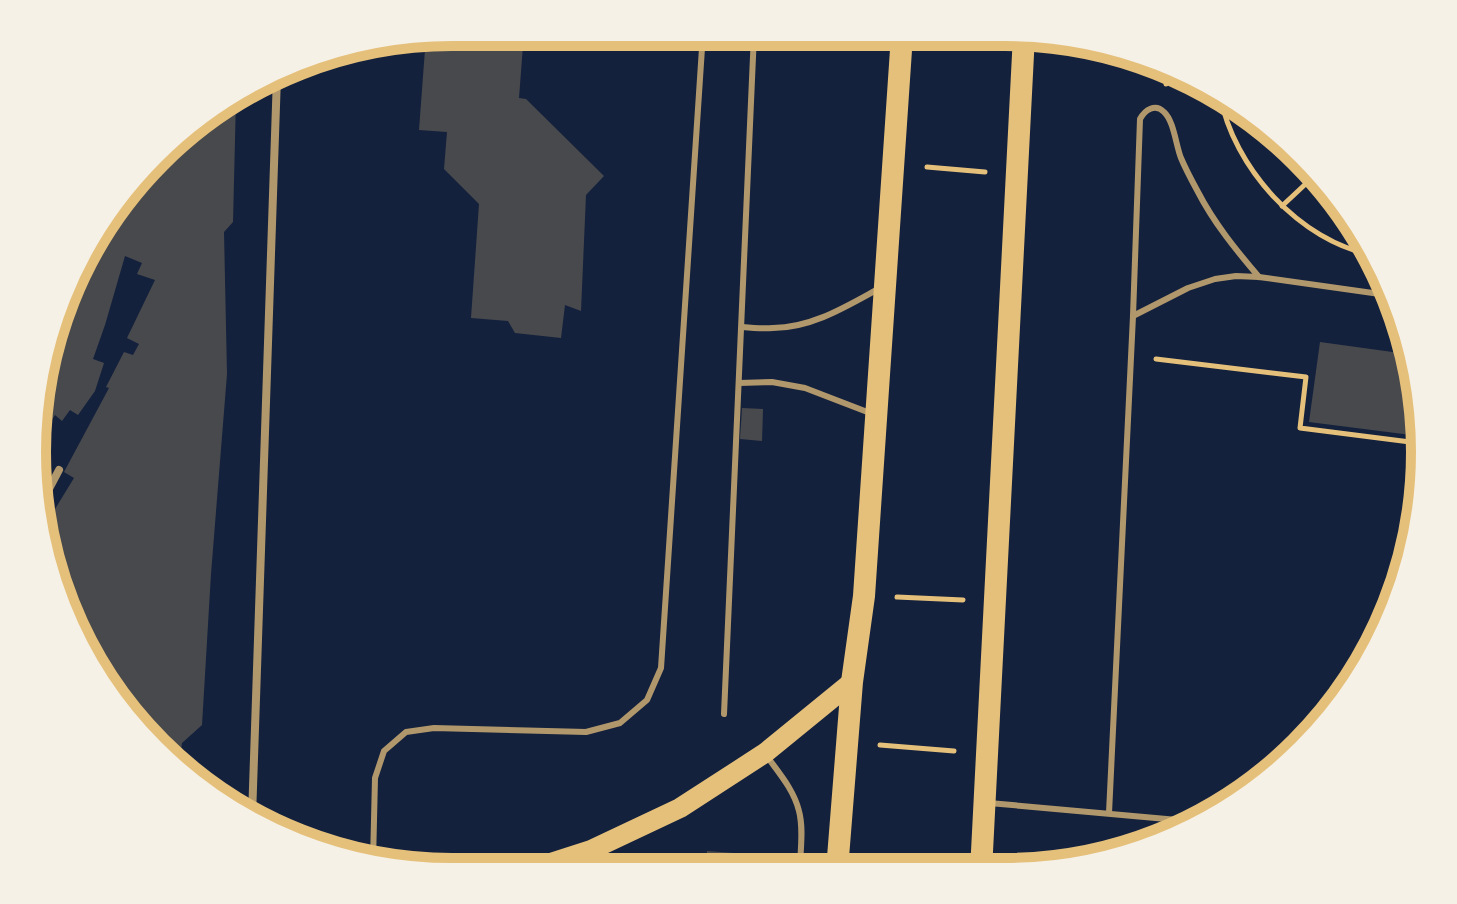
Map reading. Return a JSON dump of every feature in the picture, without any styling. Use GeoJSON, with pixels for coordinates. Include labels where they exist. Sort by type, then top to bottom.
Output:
{"type":"FeatureCollection","features":[{"type":"Feature","properties":{"kind":"highway"},"geometry":{"type":"LineString","coordinates":[[838,858],[852,682],[864,596],[901,46]]}},
{"type":"Feature","properties":{"kind":"highway"},"geometry":{"type":"LineString","coordinates":[[982,858],[1023,47]]}},
{"type":"Feature","properties":{"kind":"main road"},"geometry":{"type":"LineString","coordinates":[[566,858],[591,850],[680,808],[765,753],[852,682]]}},
{"type":"Feature","properties":{"kind":"street"},"geometry":{"type":"LineString","coordinates":[[252,806],[277,86]]}},
{"type":"Feature","properties":{"kind":"street"},"geometry":{"type":"LineString","coordinates":[[48,491],[59,470]]}},
{"type":"Feature","properties":{"kind":"lane"},"geometry":{"type":"LineString","coordinates":[[373,850],[375,778],[384,751],[406,732],[434,728],[586,732],[620,723],[638,708],[647,700],[661,668],[702,46]]}},
{"type":"Feature","properties":{"kind":"lane"},"geometry":{"type":"LineString","coordinates":[[724,714],[754,46]]}},
{"type":"Feature","properties":{"kind":"lane"},"geometry":{"type":"LineString","coordinates":[[1109,813],[1140,119],[1150,108],[1158,108],[1169,118],[1180,156],[1200,196],[1223,233],[1259,277]]}},
{"type":"Feature","properties":{"kind":"lane"},"geometry":{"type":"LineString","coordinates":[[1133,316],[1188,288],[1236,276],[1379,294]]}},
{"type":"Feature","properties":{"kind":"lane"},"geometry":{"type":"LineString","coordinates":[[742,327],[776,329],[810,322],[886,285]]}},
{"type":"Feature","properties":{"kind":"lane"},"geometry":{"type":"LineString","coordinates":[[739,383],[772,382],[805,388],[877,415]]}},
{"type":"Feature","properties":{"kind":"lane"},"geometry":{"type":"LineString","coordinates":[[765,753],[786,782],[799,812],[800,858]]}},
{"type":"Feature","properties":{"kind":"lane"},"geometry":{"type":"LineString","coordinates":[[985,803],[1175,819]]}},
{"type":"Feature","properties":{"kind":"path"},"geometry":{"type":"LineString","coordinates":[[1225,110],[1233,136],[1250,169],[1273,198],[1301,221],[1332,240],[1357,249]]}},
{"type":"Feature","properties":{"kind":"path"},"geometry":{"type":"LineString","coordinates":[[893,164],[1018,175]]}},
{"type":"Feature","properties":{"kind":"path"},"geometry":{"type":"LineString","coordinates":[[1282,206],[1308,182]]}},
{"type":"Feature","properties":{"kind":"path"},"geometry":{"type":"LineString","coordinates":[[1131,356],[1306,377],[1300,428],[1411,442]]}},
{"type":"Feature","properties":{"kind":"path"},"geometry":{"type":"LineString","coordinates":[[864,596],[996,601]]}},
{"type":"Feature","properties":{"kind":"path"},"geometry":{"type":"LineString","coordinates":[[847,742],[988,753]]}},
{"type":"Feature","properties":{"kind":"building"},"geometry":{"type":"Polygon","coordinates":[[[523,46],[519,98],[526,99],[604,176],[586,195],[581,311],[565,305],[561,338],[515,333],[508,321],[471,318],[479,204],[444,169],[447,132],[419,130],[425,47],[523,46]]]}},
{"type":"Feature","properties":{"kind":"building"},"geometry":{"type":"Polygon","coordinates":[[[236,108],[233,222],[224,232],[227,374],[202,725],[182,743],[181,754],[147,720],[100,655],[68,583],[51,516],[74,478],[64,472],[109,388],[106,387],[124,352],[133,355],[139,344],[127,338],[155,280],[137,274],[142,263],[125,256],[93,359],[104,363],[95,391],[78,415],[70,410],[62,421],[55,415],[47,427],[49,399],[60,347],[77,297],[100,249],[130,205],[165,165],[236,108]]]}},
{"type":"Feature","properties":{"kind":"building"},"geometry":{"type":"Polygon","coordinates":[[[1320,342],[1398,353],[1408,399],[1410,435],[1309,422],[1320,342]]]}},
{"type":"Feature","properties":{"kind":"building"},"geometry":{"type":"Polygon","coordinates":[[[742,408],[763,409],[762,441],[740,439],[742,408]]]}},
{"type":"Feature","properties":{"kind":"building"},"geometry":{"type":"Polygon","coordinates":[[[707,851],[747,854],[746,858],[706,858],[707,851]]]}}]}
